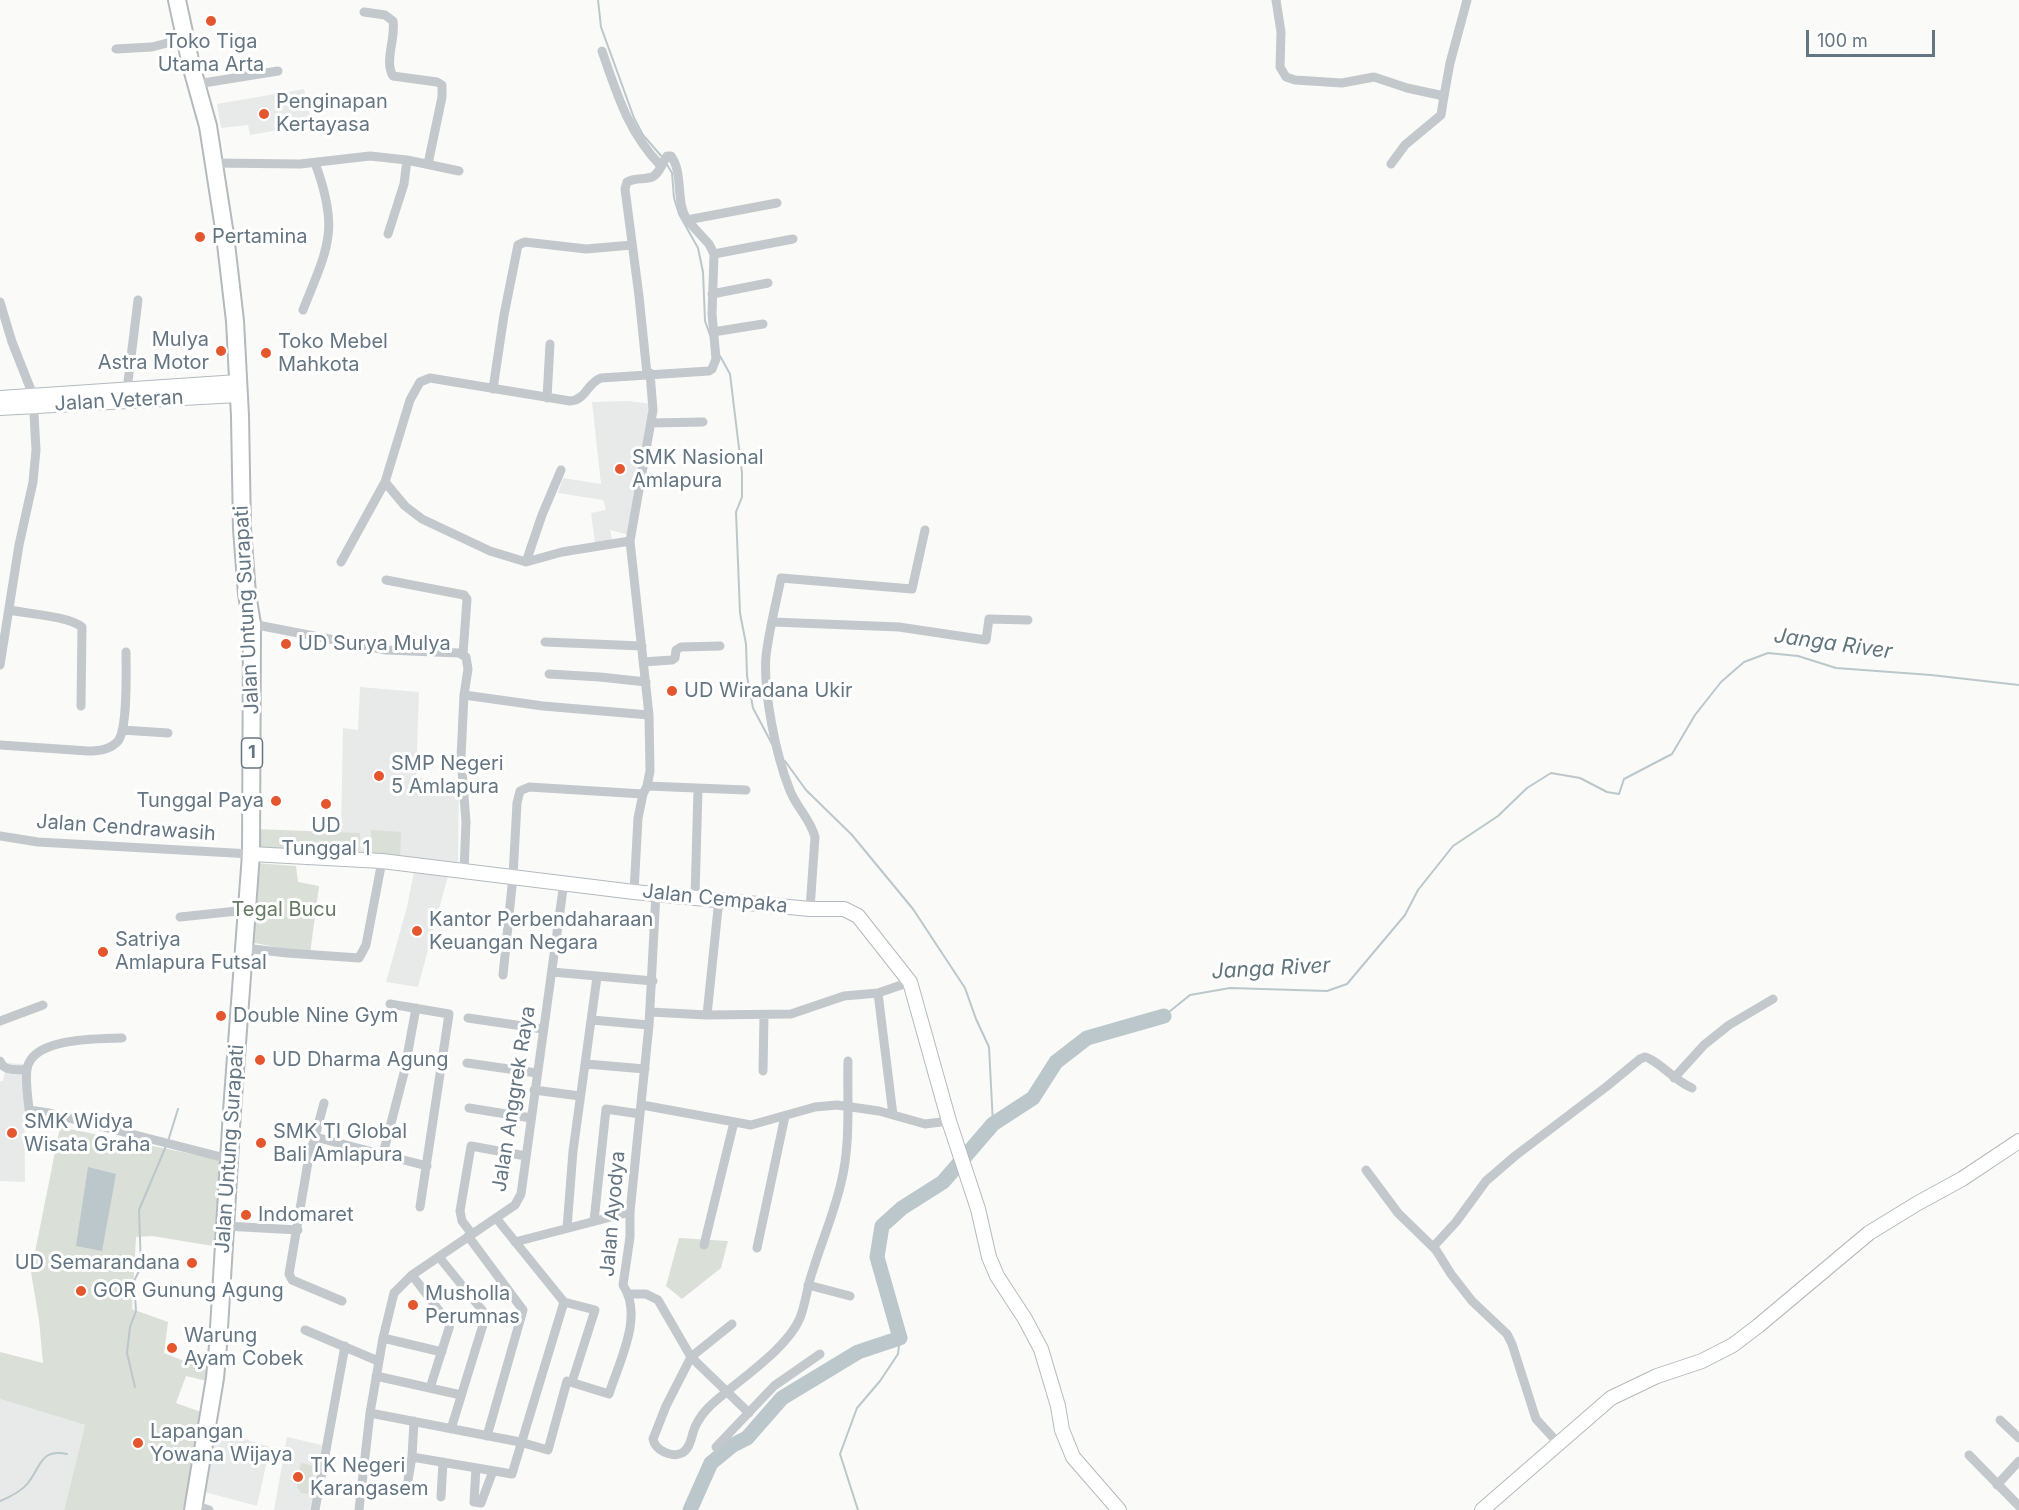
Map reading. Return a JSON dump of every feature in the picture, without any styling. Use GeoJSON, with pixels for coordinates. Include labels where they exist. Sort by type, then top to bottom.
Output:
{"type":"FeatureCollection","features":[{"type":"Feature","properties":{"kind":"highway","name":"Jalan Untung Surapati"},"geometry":{"type":"LineString","coordinates":[[177,0],[208,126],[221,198],[231,279],[238,388],[242,529],[252,624],[251,854],[215,1378],[198,1508]]}},
{"type":"Feature","properties":{"kind":"street"},"geometry":{"type":"LineString","coordinates":[[1276,0],[1281,32],[1280,67],[1286,77],[1295,80],[1342,83],[1374,77],[1407,88],[1444,96]]}},
{"type":"Feature","properties":{"kind":"street"},"geometry":{"type":"LineString","coordinates":[[1391,164],[1405,145],[1441,115],[1450,63],[1467,0]]}},
{"type":"Feature","properties":{"kind":"street"},"geometry":{"type":"LineString","coordinates":[[364,12],[386,15],[393,21],[394,38],[389,63],[389,70],[393,75],[437,82],[442,85],[440,107],[428,164]]}},
{"type":"Feature","properties":{"kind":"street"},"geometry":{"type":"LineString","coordinates":[[116,49],[152,47],[186,38]]}},
{"type":"Feature","properties":{"kind":"street"},"geometry":{"type":"LineString","coordinates":[[602,51],[626,118],[640,141],[664,162]]}},
{"type":"Feature","properties":{"kind":"street"},"geometry":{"type":"LineString","coordinates":[[197,84],[278,71]]}},
{"type":"Feature","properties":{"kind":"street"},"geometry":{"type":"LineString","coordinates":[[213,163],[280,165],[370,156],[406,160],[459,171]]}},
{"type":"Feature","properties":{"kind":"street"},"geometry":{"type":"LineString","coordinates":[[341,562],[386,482],[410,400],[420,382],[430,378],[547,398],[578,400],[594,380],[601,378],[648,374],[702,372],[712,369],[716,355],[712,294],[714,254],[709,244],[687,220],[676,165],[672,157],[664,162],[655,175],[633,178],[625,185],[648,374],[654,405],[630,542],[649,715],[650,771],[638,818],[634,892]]}},
{"type":"Feature","properties":{"kind":"street"},"geometry":{"type":"LineString","coordinates":[[387,234],[404,184],[406,160]]}},
{"type":"Feature","properties":{"kind":"street"},"geometry":{"type":"LineString","coordinates":[[303,310],[327,250],[330,230],[325,191],[315,163]]}},
{"type":"Feature","properties":{"kind":"street"},"geometry":{"type":"LineString","coordinates":[[687,220],[777,203]]}},
{"type":"Feature","properties":{"kind":"street"},"geometry":{"type":"LineString","coordinates":[[714,254],[793,240]]}},
{"type":"Feature","properties":{"kind":"street"},"geometry":{"type":"LineString","coordinates":[[493,389],[504,315],[518,245],[525,242],[586,249],[632,245]]}},
{"type":"Feature","properties":{"kind":"street"},"geometry":{"type":"LineString","coordinates":[[712,294],[768,284]]}},
{"type":"Feature","properties":{"kind":"street"},"geometry":{"type":"LineString","coordinates":[[128,390],[138,300]]}},
{"type":"Feature","properties":{"kind":"street"},"geometry":{"type":"LineString","coordinates":[[0,302],[33,400],[36,450],[33,482],[19,545],[0,665]]}},
{"type":"Feature","properties":{"kind":"street"},"geometry":{"type":"LineString","coordinates":[[713,332],[763,324]]}},
{"type":"Feature","properties":{"kind":"street"},"geometry":{"type":"LineString","coordinates":[[547,398],[550,344]]}},
{"type":"Feature","properties":{"kind":"street","name":"Jalan Veteran"},"geometry":{"type":"LineString","coordinates":[[0,408],[33,400],[128,390],[238,388]]}},
{"type":"Feature","properties":{"kind":"street","name":"Jalan Veteran"},"geometry":{"type":"LineString","coordinates":[[0,398],[33,400],[238,388]]}},
{"type":"Feature","properties":{"kind":"street"},"geometry":{"type":"LineString","coordinates":[[651,423],[704,422]]}},
{"type":"Feature","properties":{"kind":"street"},"geometry":{"type":"LineString","coordinates":[[526,562],[561,470]]}},
{"type":"Feature","properties":{"kind":"street"},"geometry":{"type":"LineString","coordinates":[[386,482],[405,506],[422,519],[490,551],[526,562],[562,552],[630,542]]}},
{"type":"Feature","properties":{"kind":"street"},"geometry":{"type":"LineString","coordinates":[[810,909],[815,837],[804,813],[789,790],[778,751],[769,698],[766,659],[781,578],[912,590],[926,530]]}},
{"type":"Feature","properties":{"kind":"street"},"geometry":{"type":"LineString","coordinates":[[386,580],[464,595],[467,599],[463,654],[468,661],[468,669],[464,695],[461,757],[466,822],[464,871]]}},
{"type":"Feature","properties":{"kind":"street"},"geometry":{"type":"LineString","coordinates":[[10,610],[65,620],[82,627],[81,706]]}},
{"type":"Feature","properties":{"kind":"street"},"geometry":{"type":"LineString","coordinates":[[773,622],[899,627],[986,640],[989,619],[1028,620]]}},
{"type":"Feature","properties":{"kind":"street"},"geometry":{"type":"LineString","coordinates":[[252,624],[386,650],[463,654]]}},
{"type":"Feature","properties":{"kind":"street"},"geometry":{"type":"LineString","coordinates":[[545,642],[642,646]]}},
{"type":"Feature","properties":{"kind":"street"},"geometry":{"type":"LineString","coordinates":[[643,662],[672,660],[675,658],[676,650],[681,647],[720,646]]}},
{"type":"Feature","properties":{"kind":"street"},"geometry":{"type":"LineString","coordinates":[[0,745],[101,751],[117,742],[122,730],[126,694],[126,652]]}},
{"type":"Feature","properties":{"kind":"street"},"geometry":{"type":"LineString","coordinates":[[549,674],[646,681]]}},
{"type":"Feature","properties":{"kind":"street"},"geometry":{"type":"LineString","coordinates":[[464,695],[543,706],[649,715]]}},
{"type":"Feature","properties":{"kind":"street"},"geometry":{"type":"LineString","coordinates":[[122,730],[168,733]]}},
{"type":"Feature","properties":{"kind":"street"},"geometry":{"type":"LineString","coordinates":[[503,975],[518,795],[524,788],[746,790]]}},
{"type":"Feature","properties":{"kind":"street"},"geometry":{"type":"LineString","coordinates":[[695,897],[698,789]]}},
{"type":"Feature","properties":{"kind":"street","name":"Jalan Cendrawasih"},"geometry":{"type":"LineString","coordinates":[[0,836],[38,842],[251,854]]}},
{"type":"Feature","properties":{"kind":"street","name":"Jalan Cempaka"},"geometry":{"type":"LineString","coordinates":[[251,854],[382,861],[634,892],[810,909],[844,909],[858,916],[885,947],[910,982],[978,1209],[989,1257],[997,1276],[1041,1349],[1058,1406],[1062,1430],[1073,1457],[1119,1510]]}},
{"type":"Feature","properties":{"kind":"street"},"geometry":{"type":"LineString","coordinates":[[244,948],[359,958],[366,945],[382,861]]}},
{"type":"Feature","properties":{"kind":"street","name":"Jalan Anggrek Raya"},"geometry":{"type":"LineString","coordinates":[[359,1510],[378,1361],[394,1293],[412,1275],[519,1200],[564,882]]}},
{"type":"Feature","properties":{"kind":"street","name":"Jalan Ayodya"},"geometry":{"type":"LineString","coordinates":[[572,1382],[609,1394],[631,1325],[629,1294],[623,1285],[630,1238],[630,1212],[650,1025],[656,893]]}},
{"type":"Feature","properties":{"kind":"street"},"geometry":{"type":"LineString","coordinates":[[707,1015],[719,899]]}},
{"type":"Feature","properties":{"kind":"street"},"geometry":{"type":"LineString","coordinates":[[180,917],[247,910]]}},
{"type":"Feature","properties":{"kind":"street"},"geometry":{"type":"LineString","coordinates":[[552,972],[653,981]]}},
{"type":"Feature","properties":{"kind":"street"},"geometry":{"type":"LineString","coordinates":[[567,1228],[573,1151],[597,977]]}},
{"type":"Feature","properties":{"kind":"street"},"geometry":{"type":"LineString","coordinates":[[650,1012],[707,1015],[791,1014],[844,996],[878,993],[910,982]]}},
{"type":"Feature","properties":{"kind":"street"},"geometry":{"type":"LineString","coordinates":[[878,993],[893,1115]]}},
{"type":"Feature","properties":{"kind":"street"},"geometry":{"type":"LineString","coordinates":[[1674,1078],[1704,1045],[1773,999]]}},
{"type":"Feature","properties":{"kind":"street"},"geometry":{"type":"LineString","coordinates":[[390,1004],[449,1014],[420,1207]]}},
{"type":"Feature","properties":{"kind":"street"},"geometry":{"type":"LineString","coordinates":[[0,1022],[43,1005]]}},
{"type":"Feature","properties":{"kind":"street"},"geometry":{"type":"LineString","coordinates":[[383,1154],[404,1073],[416,1008]]}},
{"type":"Feature","properties":{"kind":"street"},"geometry":{"type":"LineString","coordinates":[[764,1015],[764,1071]]}},
{"type":"Feature","properties":{"kind":"street"},"geometry":{"type":"LineString","coordinates":[[468,1018],[543,1029]]}},
{"type":"Feature","properties":{"kind":"street"},"geometry":{"type":"LineString","coordinates":[[592,1020],[650,1025]]}},
{"type":"Feature","properties":{"kind":"street"},"geometry":{"type":"LineString","coordinates":[[122,1038],[53,1045],[36,1053],[26,1070],[29,1110],[49,1113],[229,1159]]}},
{"type":"Feature","properties":{"kind":"street"},"geometry":{"type":"LineString","coordinates":[[1433,1247],[1456,1222],[1486,1181],[1640,1059],[1644,1057],[1649,1059],[1692,1088]]}},
{"type":"Feature","properties":{"kind":"street"},"geometry":{"type":"LineString","coordinates":[[0,1061],[7,1069],[26,1070]]}},
{"type":"Feature","properties":{"kind":"street"},"geometry":{"type":"LineString","coordinates":[[732,1324],[691,1357],[666,1406],[653,1439],[657,1448],[675,1455],[684,1451],[695,1426],[708,1408],[762,1362],[794,1328],[800,1318],[808,1285],[842,1183],[847,1142],[849,1061]]}},
{"type":"Feature","properties":{"kind":"street"},"geometry":{"type":"LineString","coordinates":[[467,1063],[537,1073]]}},
{"type":"Feature","properties":{"kind":"street"},"geometry":{"type":"LineString","coordinates":[[586,1064],[645,1069]]}},
{"type":"Feature","properties":{"kind":"street"},"geometry":{"type":"LineString","coordinates":[[534,1090],[580,1096]]}},
{"type":"Feature","properties":{"kind":"street"},"geometry":{"type":"LineString","coordinates":[[324,1102],[308,1162],[290,1278],[342,1301]]}},
{"type":"Feature","properties":{"kind":"street"},"geometry":{"type":"LineString","coordinates":[[594,1221],[606,1109],[641,1110],[751,1125],[815,1107],[847,1106],[952,1128]]}},
{"type":"Feature","properties":{"kind":"street"},"geometry":{"type":"LineString","coordinates":[[469,1108],[531,1118]]}},
{"type":"Feature","properties":{"kind":"street"},"geometry":{"type":"LineString","coordinates":[[757,1248],[785,1116]]}},
{"type":"Feature","properties":{"kind":"street"},"geometry":{"type":"LineString","coordinates":[[704,1245],[734,1122]]}},
{"type":"Feature","properties":{"kind":"street"},"geometry":{"type":"LineString","coordinates":[[315,1137],[427,1166]]}},
{"type":"Feature","properties":{"kind":"street"},"geometry":{"type":"LineString","coordinates":[[1482,1510],[1611,1398],[1657,1376],[1702,1361],[1733,1345],[1869,1233],[1962,1179],[2019,1141]]}},
{"type":"Feature","properties":{"kind":"street"},"geometry":{"type":"LineString","coordinates":[[487,1436],[523,1310],[470,1235],[460,1212],[471,1146],[526,1156]]}},
{"type":"Feature","properties":{"kind":"street"},"geometry":{"type":"LineString","coordinates":[[1366,1170],[1398,1213],[1433,1247],[1472,1301],[1507,1334],[1536,1419],[1559,1444]]}},
{"type":"Feature","properties":{"kind":"street"},"geometry":{"type":"LineString","coordinates":[[515,1242],[630,1212]]}},
{"type":"Feature","properties":{"kind":"street"},"geometry":{"type":"LineString","coordinates":[[370,1413],[520,1442],[548,1450],[567,1381],[572,1382],[595,1310],[564,1302],[496,1218]]}},
{"type":"Feature","properties":{"kind":"street"},"geometry":{"type":"LineString","coordinates":[[225,1226],[298,1230]]}},
{"type":"Feature","properties":{"kind":"street"},"geometry":{"type":"LineString","coordinates":[[439,1257],[486,1315],[451,1429]]}},
{"type":"Feature","properties":{"kind":"street"},"geometry":{"type":"LineString","coordinates":[[412,1275],[450,1325],[430,1388]]}},
{"type":"Feature","properties":{"kind":"street"},"geometry":{"type":"LineString","coordinates":[[808,1285],[850,1296]]}},
{"type":"Feature","properties":{"kind":"street"},"geometry":{"type":"LineString","coordinates":[[629,1294],[646,1294],[658,1300],[691,1357],[749,1413]]}},
{"type":"Feature","properties":{"kind":"street"},"geometry":{"type":"LineString","coordinates":[[412,1457],[512,1474],[564,1302]]}},
{"type":"Feature","properties":{"kind":"street"},"geometry":{"type":"LineString","coordinates":[[305,1330],[378,1361]]}},
{"type":"Feature","properties":{"kind":"street"},"geometry":{"type":"LineString","coordinates":[[383,1338],[442,1352]]}},
{"type":"Feature","properties":{"kind":"street"},"geometry":{"type":"LineString","coordinates":[[315,1510],[345,1346]]}},
{"type":"Feature","properties":{"kind":"street"},"geometry":{"type":"LineString","coordinates":[[716,1447],[774,1386],[820,1354]]}},
{"type":"Feature","properties":{"kind":"street"},"geometry":{"type":"LineString","coordinates":[[376,1376],[461,1395]]}},
{"type":"Feature","properties":{"kind":"street"},"geometry":{"type":"LineString","coordinates":[[2001,1420],[2019,1438]]}},
{"type":"Feature","properties":{"kind":"street"},"geometry":{"type":"LineString","coordinates":[[407,1486],[412,1457],[414,1421]]}},
{"type":"Feature","properties":{"kind":"street"},"geometry":{"type":"LineString","coordinates":[[1969,1455],[2019,1506]]}},
{"type":"Feature","properties":{"kind":"street"},"geometry":{"type":"LineString","coordinates":[[1997,1485],[2019,1461]]}},
{"type":"Feature","properties":{"kind":"street"},"geometry":{"type":"LineString","coordinates":[[441,1497],[443,1462]]}},
{"type":"Feature","properties":{"kind":"street"},"geometry":{"type":"LineString","coordinates":[[476,1468],[474,1502],[481,1503],[494,1471]]}},
{"type":"Feature","properties":{"kind":"shaded area","name":"Penginapan Kertayasa"},"geometry":{"type":"Polygon","coordinates":[[[304,89],[312,124],[250,135],[248,125],[221,128],[217,104],[304,89]]]}},
{"type":"Feature","properties":{"kind":"shaded area","name":"SMK Nasional Amlapura"},"geometry":{"type":"Polygon","coordinates":[[[628,401],[653,404],[629,535],[610,530],[613,542],[595,543],[591,513],[606,510],[603,500],[558,493],[563,478],[601,484],[592,402],[628,401]]]}},
{"type":"Feature","properties":{"kind":"shaded area","name":"SMP Negeri 5 Amlapura"},"geometry":{"type":"Polygon","coordinates":[[[360,687],[419,692],[416,778],[459,782],[458,863],[359,856],[341,833],[343,728],[358,730],[360,687]]]}},
{"type":"Feature","properties":{"kind":"shaded area","name":"Kantor Perbendaharaan Keuangan Negara"},"geometry":{"type":"Polygon","coordinates":[[[414,872],[448,876],[418,987],[386,982],[407,907],[414,872]]]}},
{"type":"Feature","properties":{"kind":"shaded area","name":"SMK Widya Wisata Graha"},"geometry":{"type":"Polygon","coordinates":[[[6,1063],[24,1064],[25,1182],[0,1181],[0,1081],[3,1081],[6,1063]]]}},
{"type":"Feature","properties":{"kind":"shaded area"},"geometry":{"type":"Polygon","coordinates":[[[88,1167],[116,1174],[102,1251],[76,1246],[88,1167]]]}},
{"type":"Feature","properties":{"kind":"shaded area"},"geometry":{"type":"Polygon","coordinates":[[[0,1399],[85,1425],[64,1510],[0,1510],[0,1399]]]}},
{"type":"Feature","properties":{"kind":"shaded area"},"geometry":{"type":"Polygon","coordinates":[[[213,1429],[270,1447],[257,1506],[201,1491],[213,1429]]]}},
{"type":"Feature","properties":{"kind":"shaded area","name":"TK Negeri Karangasem"},"geometry":{"type":"Polygon","coordinates":[[[287,1437],[322,1445],[310,1510],[274,1510],[287,1437]]]}},
{"type":"Feature","properties":{"kind":"green space"},"geometry":{"type":"Polygon","coordinates":[[[255,829],[360,833],[359,856],[274,850],[254,846],[255,829]]]}},
{"type":"Feature","properties":{"kind":"green space"},"geometry":{"type":"Polygon","coordinates":[[[371,830],[401,832],[400,859],[371,857],[371,830]]]}},
{"type":"Feature","properties":{"kind":"green space","name":"Tegal Bucu"},"geometry":{"type":"Polygon","coordinates":[[[254,863],[296,866],[298,882],[319,886],[310,954],[250,942],[254,863]]]}},
{"type":"Feature","properties":{"kind":"green space"},"geometry":{"type":"Polygon","coordinates":[[[60,1127],[226,1161],[219,1247],[152,1236],[136,1237],[132,1309],[168,1322],[164,1353],[209,1371],[207,1381],[186,1376],[176,1403],[201,1412],[183,1510],[64,1510],[85,1425],[0,1399],[0,1352],[43,1363],[31,1272],[60,1127]]]}},
{"type":"Feature","properties":{"kind":"green space"},"geometry":{"type":"Polygon","coordinates":[[[679,1238],[728,1241],[721,1268],[682,1299],[666,1286],[679,1238]]]}},
{"type":"Feature","properties":{"kind":"green space"},"geometry":{"type":"Polygon","coordinates":[[[301,1463],[314,1466],[309,1494],[301,1493],[297,1487],[301,1463]]]}},
{"type":"Feature","properties":{"kind":"waterway"},"geometry":{"type":"LineString","coordinates":[[598,0],[601,27],[634,118],[643,135],[663,158]]}},
{"type":"Feature","properties":{"kind":"waterway"},"geometry":{"type":"LineString","coordinates":[[666,163],[672,173],[674,198],[679,214],[698,248],[703,272],[705,321],[710,335]]}},
{"type":"Feature","properties":{"kind":"waterway"},"geometry":{"type":"LineString","coordinates":[[720,356],[730,374],[742,473],[742,497],[736,512],[740,613],[746,644],[747,676],[753,708],[772,744]]}},
{"type":"Feature","properties":{"kind":"waterway","name":"Janga River"},"geometry":{"type":"LineString","coordinates":[[1164,1016],[1190,995],[1230,988],[1327,991],[1347,984],[1405,915],[1418,890],[1453,846],[1498,816],[1527,788],[1551,773],[1580,778],[1607,792],[1619,794],[1624,779],[1672,754],[1695,715],[1721,682],[1744,662],[1768,653],[1798,656],[1836,668],[1931,675],[2019,685]]}},
{"type":"Feature","properties":{"kind":"waterway"},"geometry":{"type":"LineString","coordinates":[[785,761],[806,790],[852,835],[913,909],[965,988],[989,1047],[993,1124]]}},
{"type":"Feature","properties":{"kind":"waterway","name":"Janga River"},"geometry":{"type":"LineString","coordinates":[[690,1510],[711,1463],[733,1445],[747,1438],[782,1398],[858,1352],[900,1338],[877,1257],[882,1226],[902,1208],[943,1182],[993,1124],[1033,1098],[1056,1062],[1087,1038],[1164,1016]]}},
{"type":"Feature","properties":{"kind":"waterway"},"geometry":{"type":"LineString","coordinates":[[168,1141],[178,1109]]}},
{"type":"Feature","properties":{"kind":"waterway"},"geometry":{"type":"LineString","coordinates":[[135,1387],[127,1353],[130,1327],[136,1311],[134,1281],[141,1267],[139,1210],[166,1146]]}},
{"type":"Feature","properties":{"kind":"waterway"},"geometry":{"type":"LineString","coordinates":[[858,1510],[840,1454],[857,1408],[880,1381],[898,1354],[900,1338]]}},
{"type":"Feature","properties":{"kind":"waterway"},"geometry":{"type":"LineString","coordinates":[[0,1501],[25,1486],[46,1456],[58,1453],[67,1454]]}},
{"type":"Feature","properties":{"kind":"place","name":"Toko Tiga Utama Arta"},"geometry":{"type":"Point","coordinates":[211,21]}},
{"type":"Feature","properties":{"kind":"place","name":"Penginapan Kertayasa"},"geometry":{"type":"Point","coordinates":[264,114]}},
{"type":"Feature","properties":{"kind":"place","name":"Pertamina"},"geometry":{"type":"Point","coordinates":[200,237]}},
{"type":"Feature","properties":{"kind":"place","name":"Mulya Astra Motor"},"geometry":{"type":"Point","coordinates":[221,351]}},
{"type":"Feature","properties":{"kind":"place","name":"Toko Mebel Mahkota"},"geometry":{"type":"Point","coordinates":[266,353]}},
{"type":"Feature","properties":{"kind":"place","name":"SMK Nasional Amlapura"},"geometry":{"type":"Point","coordinates":[620,469]}},
{"type":"Feature","properties":{"kind":"place","name":"UD Surya Mulya"},"geometry":{"type":"Point","coordinates":[286,644]}},
{"type":"Feature","properties":{"kind":"place","name":"UD Wiradana Ukir"},"geometry":{"type":"Point","coordinates":[672,691]}},
{"type":"Feature","properties":{"kind":"place","name":"SMP Negeri 5 Amlapura"},"geometry":{"type":"Point","coordinates":[379,776]}},
{"type":"Feature","properties":{"kind":"place","name":"Tunggal Paya"},"geometry":{"type":"Point","coordinates":[276,801]}},
{"type":"Feature","properties":{"kind":"place","name":"UD Tunggal 1"},"geometry":{"type":"Point","coordinates":[326,804]}},
{"type":"Feature","properties":{"kind":"place","name":"Kantor Perbendaharaan Keuangan Negara"},"geometry":{"type":"Point","coordinates":[417,931]}},
{"type":"Feature","properties":{"kind":"place","name":"Satriya Amlapura Futsal"},"geometry":{"type":"Point","coordinates":[103,952]}},
{"type":"Feature","properties":{"kind":"place","name":"Double Nine Gym"},"geometry":{"type":"Point","coordinates":[221,1016]}},
{"type":"Feature","properties":{"kind":"place","name":"UD Dharma Agung"},"geometry":{"type":"Point","coordinates":[260,1060]}},
{"type":"Feature","properties":{"kind":"place","name":"SMK Widya Wisata Graha"},"geometry":{"type":"Point","coordinates":[12,1133]}},
{"type":"Feature","properties":{"kind":"place","name":"SMK TI Global Bali Amlapura"},"geometry":{"type":"Point","coordinates":[261,1143]}},
{"type":"Feature","properties":{"kind":"place","name":"Indomaret"},"geometry":{"type":"Point","coordinates":[246,1215]}},
{"type":"Feature","properties":{"kind":"place","name":"UD Semarandana"},"geometry":{"type":"Point","coordinates":[192,1263]}},
{"type":"Feature","properties":{"kind":"place","name":"GOR Gunung Agung"},"geometry":{"type":"Point","coordinates":[81,1291]}},
{"type":"Feature","properties":{"kind":"place","name":"Musholla Perumnas"},"geometry":{"type":"Point","coordinates":[413,1305]}},
{"type":"Feature","properties":{"kind":"place","name":"Warung Ayam Cobek"},"geometry":{"type":"Point","coordinates":[172,1348]}},
{"type":"Feature","properties":{"kind":"place","name":"Lapangan Yowana Wijaya"},"geometry":{"type":"Point","coordinates":[138,1443]}},
{"type":"Feature","properties":{"kind":"place","name":"TK Negeri Karangasem"},"geometry":{"type":"Point","coordinates":[298,1477]}}]}
